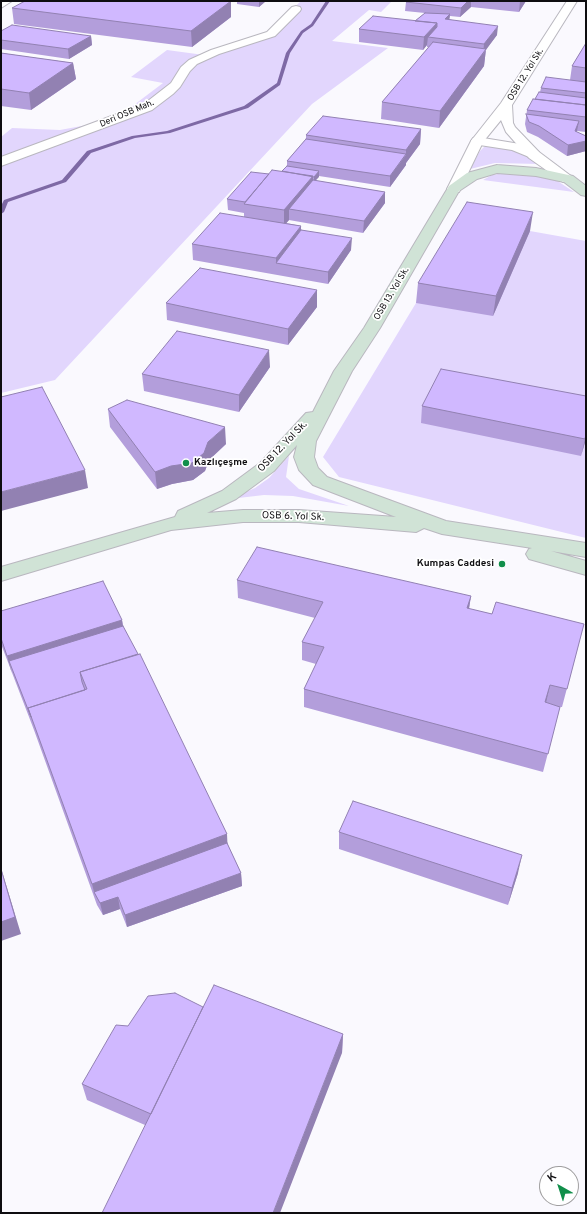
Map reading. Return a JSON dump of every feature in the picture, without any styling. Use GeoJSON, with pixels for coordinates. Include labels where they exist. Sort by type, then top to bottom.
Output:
{"type":"FeatureCollection","features":[{"type":"Feature","properties":{"kind":"main road"},"geometry":{"type":"LineString","coordinates":[[454,189],[472,176],[497,169],[536,172],[568,179]]}},
{"type":"Feature","properties":{"kind":"main road","name":"OSB 12. Yol Sk."},"geometry":{"type":"LineString","coordinates":[[568,179],[586,192]]}},
{"type":"Feature","properties":{"kind":"main road","name":"OSB 13. Yol Sk."},"geometry":{"type":"LineString","coordinates":[[328,398],[343,371],[372,328],[454,189]]}},
{"type":"Feature","properties":{"kind":"main road"},"geometry":{"type":"LineString","coordinates":[[328,398],[307,441],[304,457],[309,470],[320,480],[337,488],[442,527],[586,550]]}},
{"type":"Feature","properties":{"kind":"main road","name":"OSB 12. Yol Sk."},"geometry":{"type":"LineString","coordinates":[[170,524],[229,495],[267,466],[328,398]]}},
{"type":"Feature","properties":{"kind":"main road","name":"OSB 6. Yol Sk."},"geometry":{"type":"LineString","coordinates":[[1,574],[170,524],[243,516],[299,516],[442,527],[586,568]]}},
{"type":"Feature","properties":{"kind":"street"},"geometry":{"type":"LineString","coordinates":[[1,4],[7,1]]}},
{"type":"Feature","properties":{"kind":"street","name":"OSB 12. Yol Sk."},"geometry":{"type":"LineString","coordinates":[[568,179],[534,154],[507,124],[506,105],[572,1]]}},
{"type":"Feature","properties":{"kind":"street","name":"Deri OSB Mah."},"geometry":{"type":"LineString","coordinates":[[1,162],[148,106],[169,92],[176,85],[185,69],[192,62],[215,52],[271,34],[296,9]]}},
{"type":"Feature","properties":{"kind":"street"},"geometry":{"type":"LineString","coordinates":[[454,189],[464,165],[477,141],[506,105]]}},
{"type":"Feature","properties":{"kind":"street"},"geometry":{"type":"LineString","coordinates":[[477,141],[515,147],[534,154]]}},
{"type":"Feature","properties":{"kind":"shaded area"},"geometry":{"type":"Polygon","coordinates":[[[301,1],[392,1],[381,12],[369,10],[332,41],[388,48],[312,104],[55,380],[1,393],[1,137],[12,128],[60,130],[114,120],[163,83],[131,77],[167,50],[204,55],[264,36],[301,1]]]}},
{"type":"Feature","properties":{"kind":"shaded area"},"geometry":{"type":"Polygon","coordinates":[[[486,145],[509,147],[531,158],[539,164],[495,163],[470,169],[480,151],[486,145]]]}},
{"type":"Feature","properties":{"kind":"shaded area"},"geometry":{"type":"Polygon","coordinates":[[[512,172],[556,180],[574,192],[483,180],[492,175],[512,172]]]}},
{"type":"Feature","properties":{"kind":"shaded area"},"geometry":{"type":"Polygon","coordinates":[[[530,231],[586,241],[586,538],[339,477],[323,457],[416,303],[530,231]]]}},
{"type":"Feature","properties":{"kind":"shaded area"},"geometry":{"type":"Polygon","coordinates":[[[289,456],[286,477],[299,489],[349,506],[293,496],[264,495],[230,499],[255,488],[269,478],[289,456]]]}},
{"type":"Feature","properties":{"kind":"building"},"geometry":{"type":"Polygon","coordinates":[[[25,1],[231,1],[191,31],[12,8],[25,1]]]}},
{"type":"Feature","properties":{"kind":"building"},"geometry":{"type":"Polygon","coordinates":[[[406,1],[468,1],[461,8],[406,1]]]}},
{"type":"Feature","properties":{"kind":"building"},"geometry":{"type":"Polygon","coordinates":[[[425,13],[450,14],[445,19],[498,26],[484,44],[428,37],[437,27],[437,23],[415,21],[425,13]]]}},
{"type":"Feature","properties":{"kind":"building"},"geometry":{"type":"Polygon","coordinates":[[[373,16],[437,23],[424,37],[359,29],[373,16]]]}},
{"type":"Feature","properties":{"kind":"building"},"geometry":{"type":"Polygon","coordinates":[[[12,25],[91,36],[68,49],[1,40],[1,31],[12,25]]]}},
{"type":"Feature","properties":{"kind":"building"},"geometry":{"type":"Polygon","coordinates":[[[433,42],[486,49],[440,111],[382,102],[433,42]]]}},
{"type":"Feature","properties":{"kind":"building"},"geometry":{"type":"Polygon","coordinates":[[[586,43],[586,68],[572,66],[586,43]]]}},
{"type":"Feature","properties":{"kind":"building"},"geometry":{"type":"Polygon","coordinates":[[[1,53],[73,63],[29,93],[1,89],[1,53]]]}},
{"type":"Feature","properties":{"kind":"building"},"geometry":{"type":"Polygon","coordinates":[[[546,77],[586,82],[586,93],[541,88],[546,77]]]}},
{"type":"Feature","properties":{"kind":"building"},"geometry":{"type":"Polygon","coordinates":[[[539,92],[586,98],[586,105],[535,99],[539,92]]]}},
{"type":"Feature","properties":{"kind":"building"},"geometry":{"type":"Polygon","coordinates":[[[533,99],[586,105],[586,117],[527,110],[533,99]]]}},
{"type":"Feature","properties":{"kind":"building"},"geometry":{"type":"Polygon","coordinates":[[[526,114],[579,121],[575,131],[586,136],[586,141],[568,145],[539,126],[529,122],[526,114]]]}},
{"type":"Feature","properties":{"kind":"building"},"geometry":{"type":"Polygon","coordinates":[[[323,116],[421,129],[406,150],[306,135],[323,116]]]}},
{"type":"Feature","properties":{"kind":"building"},"geometry":{"type":"Polygon","coordinates":[[[306,139],[406,154],[390,176],[287,161],[306,139]]]}},
{"type":"Feature","properties":{"kind":"building"},"geometry":{"type":"Polygon","coordinates":[[[287,166],[319,171],[314,177],[282,171],[287,166]]]}},
{"type":"Feature","properties":{"kind":"building"},"geometry":{"type":"Polygon","coordinates":[[[272,170],[313,176],[284,210],[244,204],[272,170]]]}},
{"type":"Feature","properties":{"kind":"building"},"geometry":{"type":"Polygon","coordinates":[[[251,172],[269,174],[245,202],[227,199],[251,172]]]}},
{"type":"Feature","properties":{"kind":"building"},"geometry":{"type":"Polygon","coordinates":[[[313,180],[385,192],[364,221],[289,209],[313,180]]]}},
{"type":"Feature","properties":{"kind":"building"},"geometry":{"type":"Polygon","coordinates":[[[467,202],[533,212],[496,296],[418,283],[467,202]]]}},
{"type":"Feature","properties":{"kind":"building"},"geometry":{"type":"Polygon","coordinates":[[[220,213],[301,226],[276,258],[192,244],[220,213]]]}},
{"type":"Feature","properties":{"kind":"building"},"geometry":{"type":"Polygon","coordinates":[[[301,230],[352,238],[328,272],[276,263],[301,230]]]}},
{"type":"Feature","properties":{"kind":"building"},"geometry":{"type":"Polygon","coordinates":[[[200,268],[317,290],[288,329],[166,303],[200,268]]]}},
{"type":"Feature","properties":{"kind":"building"},"geometry":{"type":"Polygon","coordinates":[[[177,331],[269,350],[239,395],[142,374],[177,331]]]}},
{"type":"Feature","properties":{"kind":"building"},"geometry":{"type":"Polygon","coordinates":[[[441,369],[586,396],[585,439],[422,406],[441,369]]]}},
{"type":"Feature","properties":{"kind":"building"},"geometry":{"type":"Polygon","coordinates":[[[42,387],[85,470],[1,492],[1,397],[42,387]]]}},
{"type":"Feature","properties":{"kind":"building"},"geometry":{"type":"Polygon","coordinates":[[[127,400],[225,427],[208,442],[204,453],[192,463],[171,466],[155,472],[108,409],[127,400]]]}},
{"type":"Feature","properties":{"kind":"building"},"geometry":{"type":"Polygon","coordinates":[[[257,547],[471,596],[467,608],[492,614],[496,602],[584,624],[567,689],[550,685],[545,702],[560,707],[548,754],[304,689],[324,647],[302,642],[323,602],[237,580],[257,547]]]}},
{"type":"Feature","properties":{"kind":"building"},"geometry":{"type":"Polygon","coordinates":[[[103,581],[122,620],[7,656],[1,638],[1,611],[103,581]]]}},
{"type":"Feature","properties":{"kind":"building"},"geometry":{"type":"Polygon","coordinates":[[[123,626],[138,654],[80,672],[85,690],[28,708],[31,717],[9,661],[123,626]]]}},
{"type":"Feature","properties":{"kind":"building"},"geometry":{"type":"Polygon","coordinates":[[[140,654],[227,834],[92,884],[28,708],[87,689],[80,672],[140,654]]]}},
{"type":"Feature","properties":{"kind":"building"},"geometry":{"type":"Polygon","coordinates":[[[353,801],[522,855],[512,888],[339,832],[353,801]]]}},
{"type":"Feature","properties":{"kind":"building"},"geometry":{"type":"Polygon","coordinates":[[[227,843],[241,873],[125,915],[118,897],[100,903],[94,892],[227,843]]]}},
{"type":"Feature","properties":{"kind":"building"},"geometry":{"type":"Polygon","coordinates":[[[1,869],[15,917],[1,922],[1,869]]]}},
{"type":"Feature","properties":{"kind":"building"},"geometry":{"type":"Polygon","coordinates":[[[214,985],[343,1034],[273,1213],[102,1213],[214,985]]]}},
{"type":"Feature","properties":{"kind":"building"},"geometry":{"type":"Polygon","coordinates":[[[175,993],[203,1007],[151,1114],[82,1084],[116,1025],[128,1026],[148,996],[175,993]]]}},
{"type":"Feature","properties":{"kind":"waterway"},"geometry":{"type":"LineString","coordinates":[[1,212],[6,201],[64,181],[89,152],[134,137],[168,132],[246,107],[279,84],[288,53],[302,32],[312,25],[328,1]]}},
{"type":"Feature","properties":{"kind":"place","name":"Kazlıçeşme"},"geometry":{"type":"Point","coordinates":[186,463]}},
{"type":"Feature","properties":{"kind":"place","name":"Kumpas Caddesi"},"geometry":{"type":"Point","coordinates":[502,564]}}]}
